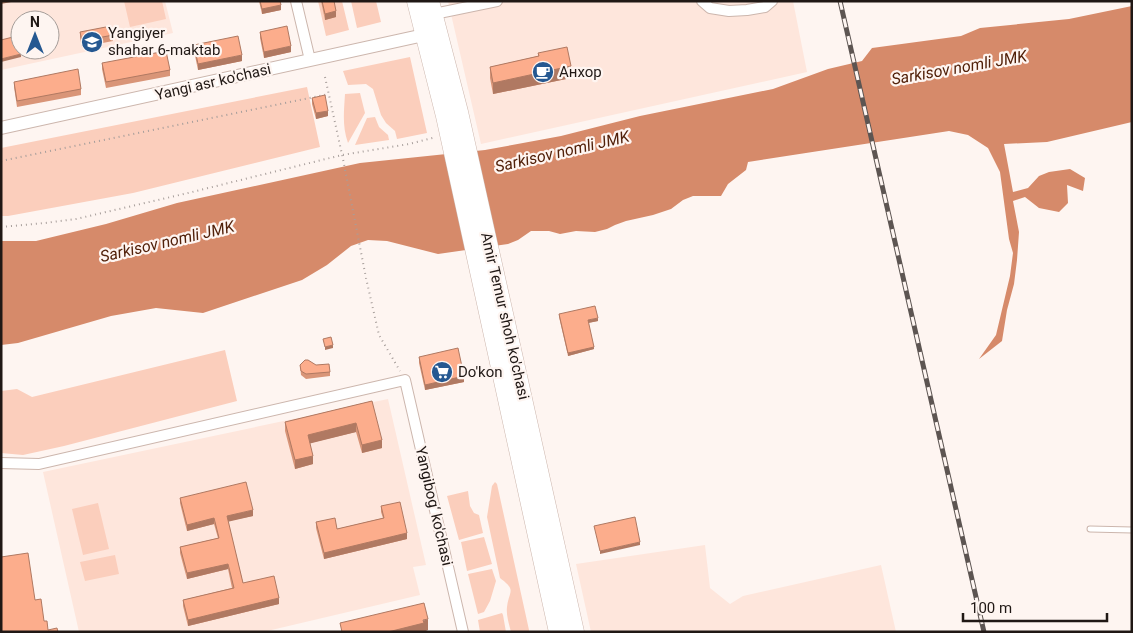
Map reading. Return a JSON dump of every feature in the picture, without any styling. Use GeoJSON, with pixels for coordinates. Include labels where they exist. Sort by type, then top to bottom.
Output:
{"type":"FeatureCollection","features":[{"type":"Feature","properties":{"kind":"highway","name":"Amir Temur shoh ko'chasi"},"geometry":{"type":"LineString","coordinates":[[416,1],[424,35],[452,114]]}},
{"type":"Feature","properties":{"kind":"highway","name":"Amir Temur shoh ko'chasi"},"geometry":{"type":"LineString","coordinates":[[432,8],[452,114],[488,276],[575,632]]}},
{"type":"Feature","properties":{"kind":"highway","name":"Amir Temur shoh ko'chasi"},"geometry":{"type":"LineString","coordinates":[[488,276],[558,632]]}},
{"type":"Feature","properties":{"kind":"street"},"geometry":{"type":"LineString","coordinates":[[296,1],[310,60]]}},
{"type":"Feature","properties":{"kind":"street"},"geometry":{"type":"LineString","coordinates":[[432,8],[496,1]]}},
{"type":"Feature","properties":{"kind":"street"},"geometry":{"type":"LineString","coordinates":[[702,1],[710,8],[729,11],[765,7],[772,1]]}},
{"type":"Feature","properties":{"kind":"street","name":"Yangi asr ko'chasi"},"geometry":{"type":"LineString","coordinates":[[1,128],[424,35]]}},
{"type":"Feature","properties":{"kind":"street"},"geometry":{"type":"LineString","coordinates":[[1,463],[39,464],[405,380]]}},
{"type":"Feature","properties":{"kind":"street","name":"Yangibog‘ ko'chasi"},"geometry":{"type":"LineString","coordinates":[[405,380],[463,632]]}},
{"type":"Feature","properties":{"kind":"lane"},"geometry":{"type":"LineString","coordinates":[[1090,529],[1132,530]]}},
{"type":"Feature","properties":{"kind":"path"},"geometry":{"type":"LineString","coordinates":[[325,77],[366,278],[380,335],[405,380]]}},
{"type":"Feature","properties":{"kind":"path"},"geometry":{"type":"LineString","coordinates":[[1,160],[329,94]]}},
{"type":"Feature","properties":{"kind":"path"},"geometry":{"type":"LineString","coordinates":[[1,227],[45,224],[104,213],[342,156],[409,144],[436,137]]}},
{"type":"Feature","properties":{"kind":"shaded area","name":"Yangiyer shahar 6-maktab"},"geometry":{"type":"Polygon","coordinates":[[[1,1],[165,1],[173,33],[60,57],[60,10],[10,10],[10,60],[47,60],[1,70],[1,1]]]}},
{"type":"Feature","properties":{"kind":"shaded area"},"geometry":{"type":"Polygon","coordinates":[[[124,1],[162,1],[166,19],[130,27],[124,1]]]}},
{"type":"Feature","properties":{"kind":"shaded area"},"geometry":{"type":"Polygon","coordinates":[[[318,1],[342,1],[349,30],[326,36],[318,1]]]}},
{"type":"Feature","properties":{"kind":"shaded area"},"geometry":{"type":"Polygon","coordinates":[[[351,1],[376,1],[381,22],[357,28],[351,1]]]}},
{"type":"Feature","properties":{"kind":"shaded area"},"geometry":{"type":"Polygon","coordinates":[[[448,1],[793,1],[807,72],[481,144],[448,1]]]}},
{"type":"Feature","properties":{"kind":"shaded area"},"geometry":{"type":"Polygon","coordinates":[[[410,57],[427,133],[397,139],[395,131],[386,123],[381,115],[373,89],[366,84],[348,85],[343,71],[410,57]]]}},
{"type":"Feature","properties":{"kind":"shaded area"},"geometry":{"type":"Polygon","coordinates":[[[307,87],[320,147],[133,193],[1,216],[1,148],[307,87]]]}},
{"type":"Feature","properties":{"kind":"shaded area"},"geometry":{"type":"Polygon","coordinates":[[[360,93],[365,113],[348,143],[344,125],[345,94],[360,93]]]}},
{"type":"Feature","properties":{"kind":"shaded area"},"geometry":{"type":"Polygon","coordinates":[[[375,117],[379,127],[388,135],[389,140],[355,145],[367,118],[375,117]]]}},
{"type":"Feature","properties":{"kind":"shaded area"},"geometry":{"type":"Polygon","coordinates":[[[225,350],[237,401],[64,446],[23,455],[1,453],[1,391],[17,389],[32,397],[225,350]]]}},
{"type":"Feature","properties":{"kind":"shaded area"},"geometry":{"type":"Polygon","coordinates":[[[388,399],[426,565],[413,567],[420,595],[263,632],[79,632],[43,472],[388,399]]]}},
{"type":"Feature","properties":{"kind":"shaded area"},"geometry":{"type":"Polygon","coordinates":[[[495,482],[497,484],[529,632],[511,632],[507,616],[511,591],[509,586],[500,578],[487,517],[492,486],[495,482]]]}},
{"type":"Feature","properties":{"kind":"shaded area"},"geometry":{"type":"Polygon","coordinates":[[[468,491],[470,506],[474,513],[479,515],[483,533],[459,540],[447,496],[468,491]]]}},
{"type":"Feature","properties":{"kind":"shaded area"},"geometry":{"type":"Polygon","coordinates":[[[98,503],[109,549],[83,555],[72,509],[98,503]]]}},
{"type":"Feature","properties":{"kind":"shaded area"},"geometry":{"type":"Polygon","coordinates":[[[484,537],[492,564],[467,571],[461,542],[484,537]]]}},
{"type":"Feature","properties":{"kind":"shaded area"},"geometry":{"type":"Polygon","coordinates":[[[705,545],[710,588],[730,604],[743,596],[881,565],[896,632],[591,632],[576,564],[705,545]]]}},
{"type":"Feature","properties":{"kind":"shaded area"},"geometry":{"type":"Polygon","coordinates":[[[115,555],[119,574],[85,581],[80,562],[115,555]]]}},
{"type":"Feature","properties":{"kind":"shaded area"},"geometry":{"type":"Polygon","coordinates":[[[492,569],[496,581],[490,601],[484,612],[478,614],[468,574],[492,569]]]}},
{"type":"Feature","properties":{"kind":"shaded area"},"geometry":{"type":"Polygon","coordinates":[[[502,613],[506,632],[480,632],[478,620],[502,613]]]}},
{"type":"Feature","properties":{"kind":"water","name":"Sarkisov nomli JMK"},"geometry":{"type":"Polygon","coordinates":[[[1132,6],[1132,122],[1047,142],[1004,144],[1013,192],[1028,188],[1039,176],[1049,172],[1070,169],[1085,178],[1083,191],[1067,185],[1068,203],[1059,212],[1039,208],[1025,197],[1013,201],[1019,232],[1017,260],[1002,341],[979,359],[996,335],[1010,276],[1013,253],[1009,239],[1000,172],[988,148],[968,135],[949,131],[748,162],[746,170],[728,184],[721,196],[693,196],[683,200],[671,209],[626,221],[595,232],[576,231],[560,234],[549,231],[531,231],[508,244],[438,254],[387,241],[368,240],[351,246],[327,265],[302,280],[203,313],[156,308],[111,316],[18,343],[1,345],[1,241],[36,241],[106,224],[177,203],[360,163],[485,150],[561,136],[640,116],[773,89],[828,69],[862,61],[872,48],[961,36],[980,28],[1069,19],[1132,6]]]}},
{"type":"Feature","properties":{"kind":"building"},"geometry":{"type":"Polygon","coordinates":[[[260,1],[280,1],[281,5],[262,9],[260,1]]]}},
{"type":"Feature","properties":{"kind":"building"},"geometry":{"type":"Polygon","coordinates":[[[322,1],[334,1],[336,11],[325,14],[322,1]]]}},
{"type":"Feature","properties":{"kind":"building"},"geometry":{"type":"Polygon","coordinates":[[[111,26],[113,35],[82,41],[80,32],[111,26]]]}},
{"type":"Feature","properties":{"kind":"building"},"geometry":{"type":"Polygon","coordinates":[[[287,26],[291,46],[264,52],[260,32],[287,26]]]}},
{"type":"Feature","properties":{"kind":"building"},"geometry":{"type":"Polygon","coordinates":[[[238,36],[242,55],[198,64],[194,45],[238,36]]]}},
{"type":"Feature","properties":{"kind":"building"},"geometry":{"type":"Polygon","coordinates":[[[10,38],[10,57],[1,59],[1,40],[10,38]]]}},
{"type":"Feature","properties":{"kind":"building"},"geometry":{"type":"Polygon","coordinates":[[[567,47],[571,66],[493,83],[490,67],[539,56],[538,53],[567,47]]]}},
{"type":"Feature","properties":{"kind":"building"},"geometry":{"type":"Polygon","coordinates":[[[166,51],[170,70],[106,82],[102,63],[166,51]]]}},
{"type":"Feature","properties":{"kind":"building"},"geometry":{"type":"Polygon","coordinates":[[[78,69],[81,89],[17,101],[14,82],[78,69]]]}},
{"type":"Feature","properties":{"kind":"building"},"geometry":{"type":"Polygon","coordinates":[[[325,95],[328,111],[316,113],[312,98],[325,95]]]}},
{"type":"Feature","properties":{"kind":"building"},"geometry":{"type":"Polygon","coordinates":[[[595,306],[598,318],[588,320],[594,347],[568,353],[559,314],[595,306]]]}},
{"type":"Feature","properties":{"kind":"building"},"geometry":{"type":"Polygon","coordinates":[[[331,337],[333,345],[325,347],[323,339],[331,337]]]}},
{"type":"Feature","properties":{"kind":"building","name":"Do'kon"},"geometry":{"type":"Polygon","coordinates":[[[458,348],[464,376],[425,385],[419,357],[458,348]]]}},
{"type":"Feature","properties":{"kind":"building"},"geometry":{"type":"Polygon","coordinates":[[[305,360],[316,365],[329,364],[330,372],[306,374],[301,371],[300,365],[305,360]]]}},
{"type":"Feature","properties":{"kind":"building"},"geometry":{"type":"Polygon","coordinates":[[[372,401],[382,440],[362,445],[356,423],[308,435],[313,456],[295,460],[285,422],[372,401]]]}},
{"type":"Feature","properties":{"kind":"building"},"geometry":{"type":"Polygon","coordinates":[[[246,482],[253,510],[227,516],[243,583],[274,576],[279,598],[188,620],[183,600],[234,588],[228,564],[187,573],[180,547],[219,538],[214,518],[187,525],[180,498],[246,482]]]}},
{"type":"Feature","properties":{"kind":"building"},"geometry":{"type":"Polygon","coordinates":[[[400,502],[407,533],[324,553],[316,522],[335,518],[337,529],[384,518],[381,506],[400,502]]]}},
{"type":"Feature","properties":{"kind":"building"},"geometry":{"type":"Polygon","coordinates":[[[635,517],[640,542],[600,551],[594,526],[635,517]]]}},
{"type":"Feature","properties":{"kind":"building"},"geometry":{"type":"Polygon","coordinates":[[[28,553],[35,600],[41,599],[44,621],[47,621],[48,630],[57,628],[58,632],[1,632],[1,557],[28,553]]]}},
{"type":"Feature","properties":{"kind":"building"},"geometry":{"type":"Polygon","coordinates":[[[424,603],[428,619],[423,620],[424,623],[388,632],[342,632],[340,623],[424,603]]]}},
{"type":"Feature","properties":{"kind":"railway"},"geometry":{"type":"LineString","coordinates":[[840,1],[984,632]]}},
{"type":"Feature","properties":{"kind":"place","name":"Yangiyer shahar 6-maktab"},"geometry":{"type":"Point","coordinates":[92,42]}},
{"type":"Feature","properties":{"kind":"place","name":"Анхор"},"geometry":{"type":"Point","coordinates":[543,72]}},
{"type":"Feature","properties":{"kind":"place","name":"Do'kon"},"geometry":{"type":"Point","coordinates":[442,372]}}]}
